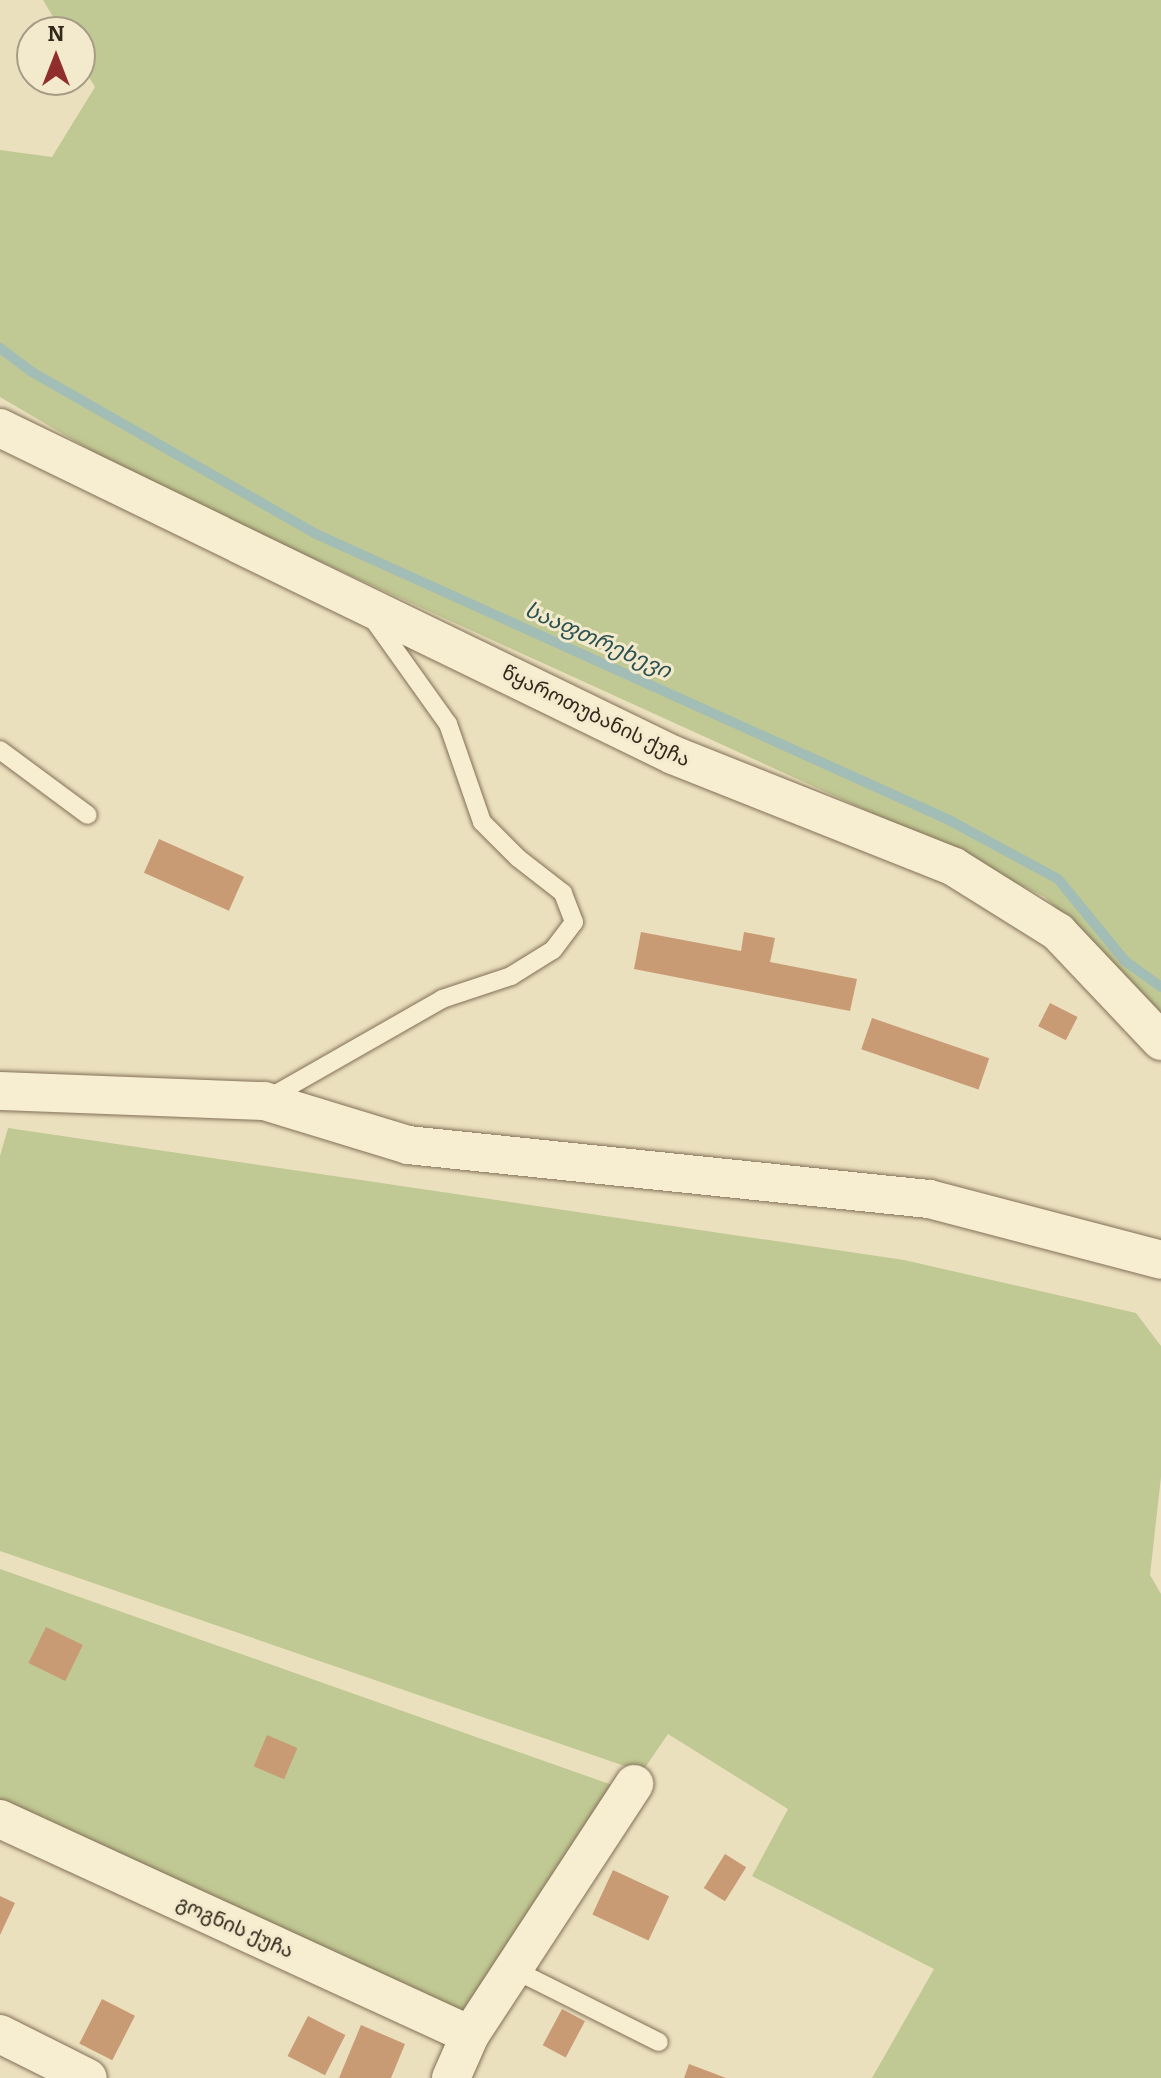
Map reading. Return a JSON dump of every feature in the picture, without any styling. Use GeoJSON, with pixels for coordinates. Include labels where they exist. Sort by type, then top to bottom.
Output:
{"type":"FeatureCollection","features":[{"type":"Feature","properties":{"kind":"street","name":"წყაროთუბანის ქუჩა"},"geometry":{"type":"LineString","coordinates":[[0,428],[358,599],[673,755],[954,867],[1058,932],[1161,1041]]}},
{"type":"Feature","properties":{"kind":"street"},"geometry":{"type":"LineString","coordinates":[[0,1091],[264,1101],[408,1145],[929,1199],[1161,1260]]}},
{"type":"Feature","properties":{"kind":"street"},"geometry":{"type":"LineString","coordinates":[[451,2078],[470,2035],[634,1784]]}},
{"type":"Feature","properties":{"kind":"street","name":"გოგნის ქუჩა"},"geometry":{"type":"LineString","coordinates":[[0,1819],[470,2035]]}},
{"type":"Feature","properties":{"kind":"street"},"geometry":{"type":"LineString","coordinates":[[0,2034],[88,2078]]}},
{"type":"Feature","properties":{"kind":"lane"},"geometry":{"type":"LineString","coordinates":[[264,1101],[442,999],[511,976],[553,950],[574,922],[563,893],[518,858],[482,822],[448,724],[358,599]]}},
{"type":"Feature","properties":{"kind":"lane"},"geometry":{"type":"LineString","coordinates":[[0,750],[88,815]]}},
{"type":"Feature","properties":{"kind":"lane"},"geometry":{"type":"LineString","coordinates":[[513,1969],[659,2042]]}},
{"type":"Feature","properties":{"kind":"green space"},"geometry":{"type":"Polygon","coordinates":[[[43,0],[1161,0],[1161,1016],[1045,897],[894,823],[143,481],[0,397],[0,150],[52,157],[89,96],[96,96],[96,16],[52,16],[43,0]]]}},
{"type":"Feature","properties":{"kind":"green space"},"geometry":{"type":"Polygon","coordinates":[[[8,1128],[904,1260],[1136,1313],[1161,1346],[1161,1477],[1150,1575],[1161,1594],[1161,2078],[872,2078],[934,1969],[752,1876],[788,1809],[668,1734],[642,1772],[0,1551],[0,1156],[8,1128]]]}},
{"type":"Feature","properties":{"kind":"green space"},"geometry":{"type":"Polygon","coordinates":[[[0,1569],[618,1787],[463,2014],[0,1836],[0,1569]]]}},
{"type":"Feature","properties":{"kind":"building"},"geometry":{"type":"Polygon","coordinates":[[[159,839],[244,877],[229,911],[144,873],[159,839]]]}},
{"type":"Feature","properties":{"kind":"building"},"geometry":{"type":"Polygon","coordinates":[[[641,932],[741,951],[744,932],[775,938],[770,962],[857,979],[850,1011],[634,969],[641,932]]]}},
{"type":"Feature","properties":{"kind":"building"},"geometry":{"type":"Polygon","coordinates":[[[1050,1003],[1078,1017],[1066,1040],[1038,1026],[1050,1003]]]}},
{"type":"Feature","properties":{"kind":"building"},"geometry":{"type":"Polygon","coordinates":[[[872,1018],[989,1058],[979,1090],[861,1049],[872,1018]]]}},
{"type":"Feature","properties":{"kind":"building"},"geometry":{"type":"Polygon","coordinates":[[[46,1627],[83,1645],[65,1681],[28,1663],[46,1627]]]}},
{"type":"Feature","properties":{"kind":"building"},"geometry":{"type":"Polygon","coordinates":[[[267,1735],[297,1748],[284,1779],[254,1766],[267,1735]]]}},
{"type":"Feature","properties":{"kind":"building"},"geometry":{"type":"Polygon","coordinates":[[[725,1854],[746,1867],[725,1901],[704,1888],[725,1854]]]}},
{"type":"Feature","properties":{"kind":"building"},"geometry":{"type":"Polygon","coordinates":[[[613,1870],[669,1896],[648,1941],[592,1914],[613,1870]]]}},
{"type":"Feature","properties":{"kind":"building"},"geometry":{"type":"Polygon","coordinates":[[[0,1896],[15,1903],[0,1935],[0,1896]]]}},
{"type":"Feature","properties":{"kind":"building"},"geometry":{"type":"Polygon","coordinates":[[[102,1999],[135,2016],[112,2060],[79,2044],[102,1999]]]}},
{"type":"Feature","properties":{"kind":"building"},"geometry":{"type":"Polygon","coordinates":[[[562,2009],[585,2021],[566,2057],[543,2045],[562,2009]]]}},
{"type":"Feature","properties":{"kind":"building"},"geometry":{"type":"Polygon","coordinates":[[[308,2016],[345,2035],[325,2075],[288,2056],[308,2016]]]}},
{"type":"Feature","properties":{"kind":"building"},"geometry":{"type":"Polygon","coordinates":[[[361,2025],[405,2044],[391,2078],[339,2078],[361,2025]]]}},
{"type":"Feature","properties":{"kind":"building"},"geometry":{"type":"Polygon","coordinates":[[[689,2064],[726,2078],[684,2078],[689,2064]]]}},
{"type":"Feature","properties":{"kind":"waterway","name":"სააფთრეხევი"},"geometry":{"type":"LineString","coordinates":[[0,348],[32,372],[316,534],[947,819],[1058,879],[1125,961],[1161,987]]}}]}
